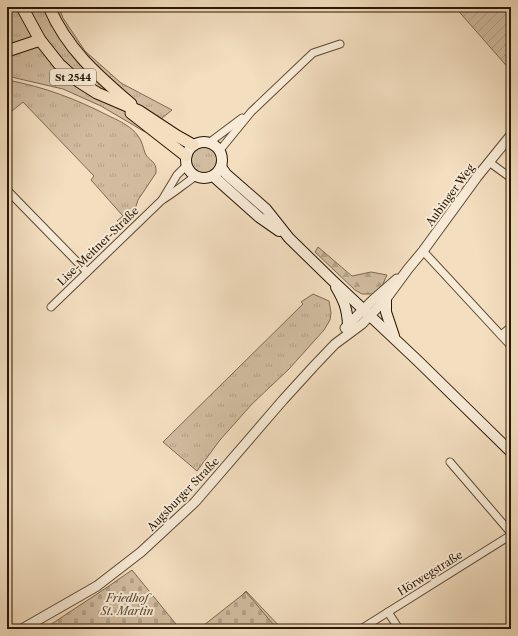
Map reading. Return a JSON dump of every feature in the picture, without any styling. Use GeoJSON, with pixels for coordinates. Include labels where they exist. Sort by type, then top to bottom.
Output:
{"type":"FeatureCollection","features":[{"type":"Feature","properties":{"kind":"main road"},"geometry":{"type":"LineString","coordinates":[[49,7],[60,29],[78,55],[98,76],[139,111]]}},
{"type":"Feature","properties":{"kind":"main road","name":"St 2544"},"geometry":{"type":"LineString","coordinates":[[23,9],[40,40],[59,64],[78,81],[116,102],[139,111],[177,136],[194,145]]}},
{"type":"Feature","properties":{"kind":"main road"},"geometry":{"type":"LineString","coordinates":[[7,51],[40,40]]}},
{"type":"Feature","properties":{"kind":"main road","name":"St 2544"},"geometry":{"type":"LineString","coordinates":[[116,102],[186,161],[190,171],[196,176]]}},
{"type":"Feature","properties":{"kind":"main road"},"geometry":{"type":"LineString","coordinates":[[186,161],[189,149],[204,141],[210,142],[220,150],[222,158],[221,167],[213,176],[202,178],[196,176]]}},
{"type":"Feature","properties":{"kind":"main road"},"geometry":{"type":"LineString","coordinates":[[221,167],[226,174],[266,209],[288,238]]}},
{"type":"Feature","properties":{"kind":"main road"},"geometry":{"type":"LineString","coordinates":[[213,176],[259,217],[288,238],[367,312],[511,452]]}},
{"type":"Feature","properties":{"kind":"main road"},"geometry":{"type":"LineString","coordinates":[[332,280],[345,304],[348,324]]}},
{"type":"Feature","properties":{"kind":"main road"},"geometry":{"type":"LineString","coordinates":[[386,299],[386,312],[396,340]]}},
{"type":"Feature","properties":{"kind":"street"},"geometry":{"type":"LineString","coordinates":[[220,150],[251,112],[313,53],[340,44]]}},
{"type":"Feature","properties":{"kind":"street"},"geometry":{"type":"LineString","coordinates":[[210,142],[251,112]]}},
{"type":"Feature","properties":{"kind":"street","name":"Aubinger Weg"},"geometry":{"type":"LineString","coordinates":[[367,312],[423,252],[477,177],[511,135]]}},
{"type":"Feature","properties":{"kind":"street","name":"Lise-Meitner-Straße"},"geometry":{"type":"LineString","coordinates":[[162,200],[186,161]]}},
{"type":"Feature","properties":{"kind":"street"},"geometry":{"type":"LineString","coordinates":[[489,162],[511,178]]}},
{"type":"Feature","properties":{"kind":"street","name":"Lise-Meitner-Straße"},"geometry":{"type":"LineString","coordinates":[[50,307],[162,200],[174,193],[196,176]]}},
{"type":"Feature","properties":{"kind":"street"},"geometry":{"type":"LineString","coordinates":[[7,190],[87,272]]}},
{"type":"Feature","properties":{"kind":"street"},"geometry":{"type":"LineString","coordinates":[[423,252],[511,346]]}},
{"type":"Feature","properties":{"kind":"street","name":"Aubinger Weg"},"geometry":{"type":"LineString","coordinates":[[367,312],[386,299],[408,269]]}},
{"type":"Feature","properties":{"kind":"street","name":"Augsburger Straße"},"geometry":{"type":"LineString","coordinates":[[22,629],[97,586],[142,552],[169,528],[195,502],[283,400],[335,344],[348,324],[367,312]]}},
{"type":"Feature","properties":{"kind":"street","name":"Augsburger Straße"},"geometry":{"type":"LineString","coordinates":[[335,344],[362,324],[367,312]]}},
{"type":"Feature","properties":{"kind":"street"},"geometry":{"type":"LineString","coordinates":[[501,335],[511,327]]}},
{"type":"Feature","properties":{"kind":"street"},"geometry":{"type":"LineString","coordinates":[[450,462],[511,534]]}},
{"type":"Feature","properties":{"kind":"street","name":"Hörwegstraße"},"geometry":{"type":"LineString","coordinates":[[361,629],[511,534]]}},
{"type":"Feature","properties":{"kind":"street"},"geometry":{"type":"LineString","coordinates":[[388,612],[396,628]]}},
{"type":"Feature","properties":{"kind":"green space"},"geometry":{"type":"Polygon","coordinates":[[[7,7],[59,7],[63,18],[85,51],[121,83],[172,110],[145,132],[101,106],[63,89],[7,76],[7,7]]]}},
{"type":"Feature","properties":{"kind":"green space"},"geometry":{"type":"Polygon","coordinates":[[[455,7],[511,7],[511,71],[455,7]]]}},
{"type":"Feature","properties":{"kind":"green space"},"geometry":{"type":"Polygon","coordinates":[[[7,80],[34,86],[73,99],[118,120],[135,133],[140,140],[145,153],[154,163],[156,173],[138,200],[134,212],[122,224],[117,221],[123,216],[91,180],[94,176],[23,102],[7,115],[7,80]]]}},
{"type":"Feature","properties":{"kind":"green space"},"geometry":{"type":"Polygon","coordinates":[[[204,146],[214,150],[218,160],[214,170],[204,174],[194,170],[190,160],[194,150],[204,146]]]}},
{"type":"Feature","properties":{"kind":"green space"},"geometry":{"type":"Polygon","coordinates":[[[318,247],[352,276],[371,272],[387,275],[382,286],[373,294],[362,294],[355,290],[315,252],[318,247]]]}},
{"type":"Feature","properties":{"kind":"green space"},"geometry":{"type":"Polygon","coordinates":[[[313,294],[329,301],[331,313],[330,320],[324,330],[289,369],[252,404],[220,440],[197,471],[163,442],[303,304],[301,302],[313,294]]]}},
{"type":"Feature","properties":{"kind":"green space","name":"Friedhof St. Martin"},"geometry":{"type":"Polygon","coordinates":[[[132,570],[180,629],[44,629],[109,586],[132,570]]]}},
{"type":"Feature","properties":{"kind":"green space"},"geometry":{"type":"Polygon","coordinates":[[[246,591],[282,629],[274,629],[234,603],[246,591]]]}},
{"type":"Feature","properties":{"kind":"green space"},"geometry":{"type":"Polygon","coordinates":[[[246,592],[277,629],[199,629],[246,592]]]}}]}
